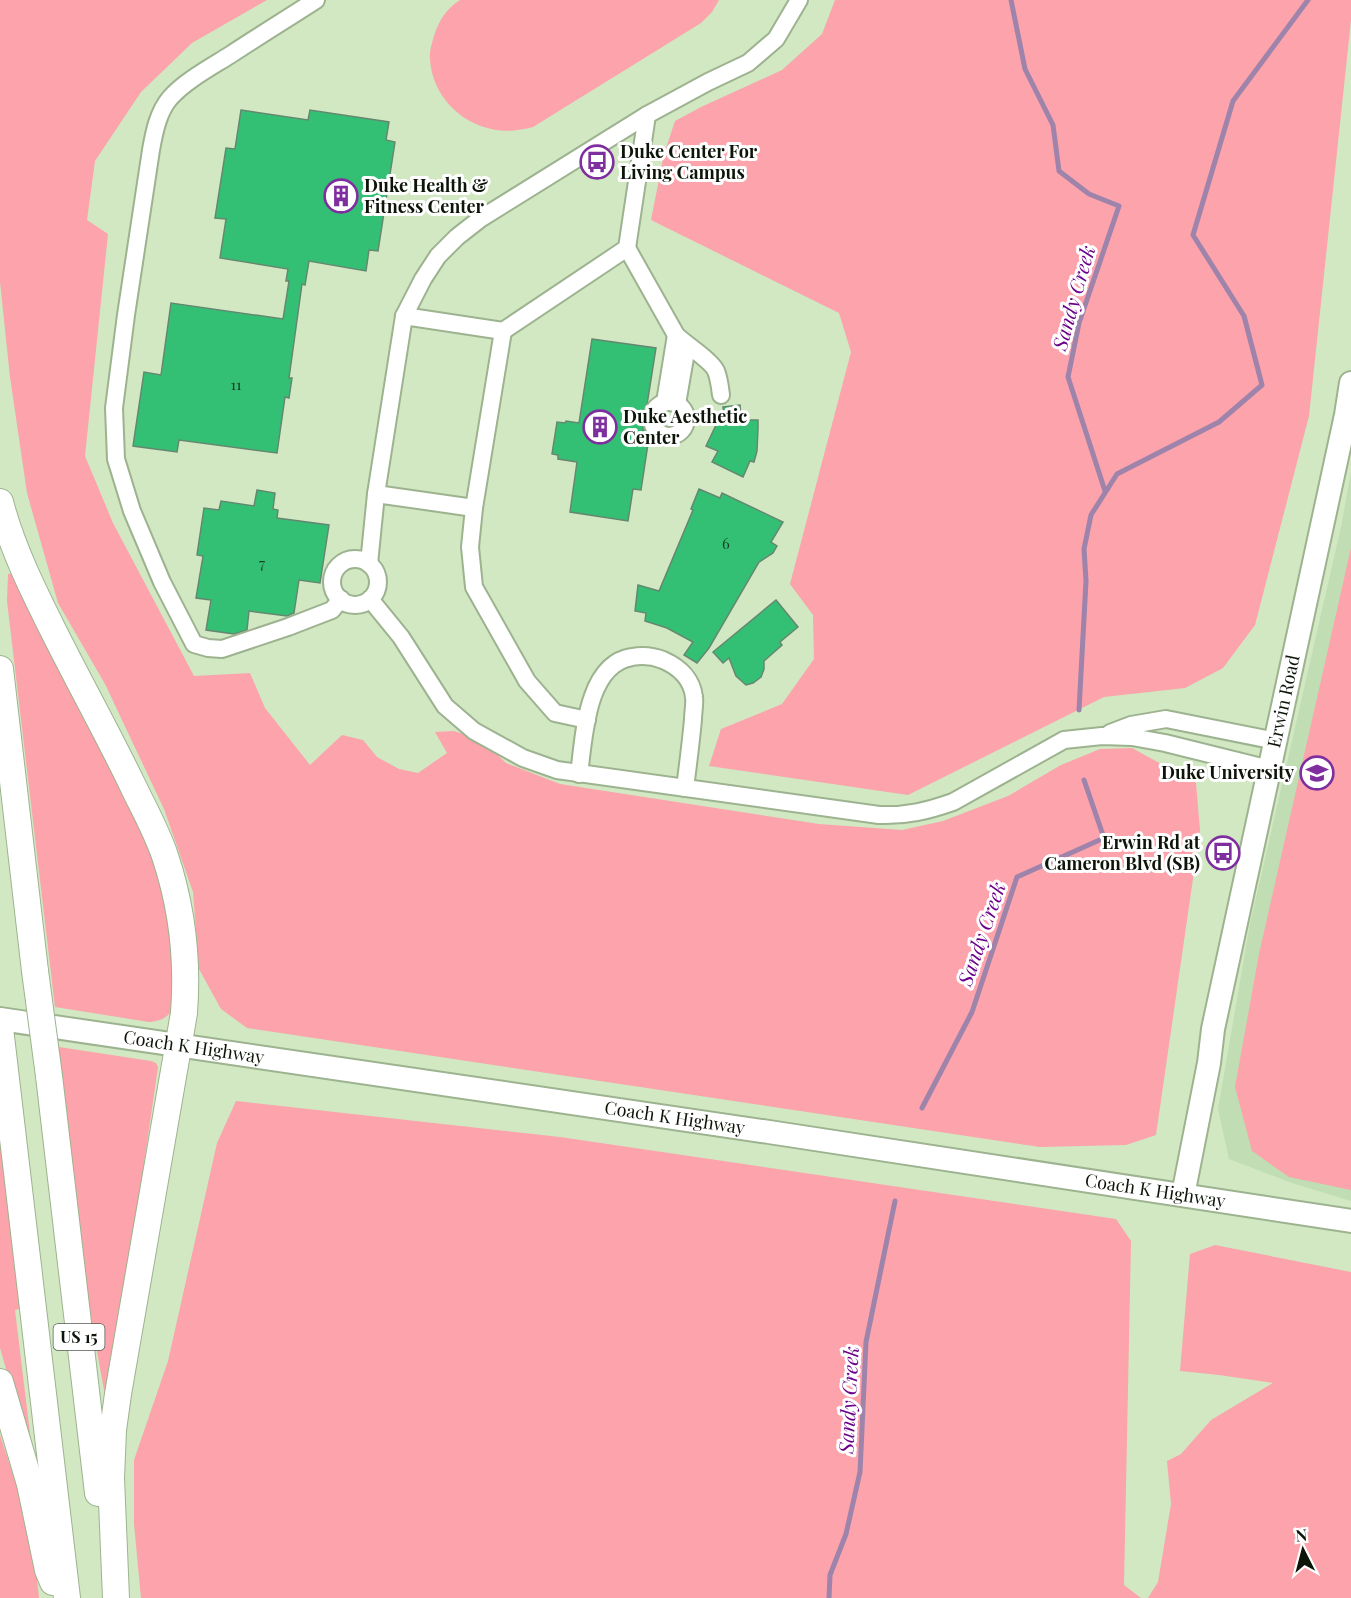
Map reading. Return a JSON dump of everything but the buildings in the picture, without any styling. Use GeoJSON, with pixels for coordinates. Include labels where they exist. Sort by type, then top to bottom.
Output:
{"type":"FeatureCollection","features":[{"type":"Feature","properties":{"kind":"highway"},"geometry":{"type":"LineString","coordinates":[[0,502],[26,574],[121,760],[165,854],[174,886],[184,952],[186,986],[184,1013],[113,1430],[111,1478],[116,1598]]}},
{"type":"Feature","properties":{"kind":"highway","name":"US 15"},"geometry":{"type":"LineString","coordinates":[[0,669],[110,1598]]}},
{"type":"Feature","properties":{"kind":"highway","name":"US 15"},"geometry":{"type":"LineString","coordinates":[[0,1028],[67,1598]]}},
{"type":"Feature","properties":{"kind":"highway"},"geometry":{"type":"LineString","coordinates":[[0,1382],[24,1463],[48,1570],[60,1598]]}},
{"type":"Feature","properties":{"kind":"main road","name":"Erwin Road"},"geometry":{"type":"LineString","coordinates":[[1183,1195],[1209,1063],[1213,1029],[1351,383]]}},
{"type":"Feature","properties":{"kind":"main road","name":"Coach K Highway"},"geometry":{"type":"LineString","coordinates":[[0,1019],[768,1132],[1351,1221]]}},
{"type":"Feature","properties":{"kind":"lane"},"geometry":{"type":"LineString","coordinates":[[316,0],[186,85],[170,99],[159,117],[151,150],[124,327],[114,408],[116,459],[132,511],[149,552],[194,644],[222,649],[332,610],[341,599]]}},
{"type":"Feature","properties":{"kind":"lane"},"geometry":{"type":"LineString","coordinates":[[369,564],[376,494],[404,316],[438,256],[480,219],[647,115],[748,63],[776,39],[799,0]]}},
{"type":"Feature","properties":{"kind":"lane"},"geometry":{"type":"LineString","coordinates":[[647,115],[627,248],[682,340],[715,369],[721,395]]}},
{"type":"Feature","properties":{"kind":"lane"},"geometry":{"type":"LineString","coordinates":[[404,316],[503,331],[627,248]]}},
{"type":"Feature","properties":{"kind":"lane"},"geometry":{"type":"LineString","coordinates":[[503,331],[474,508],[470,547],[474,587],[527,681],[555,713],[587,720]]}},
{"type":"Feature","properties":{"kind":"lane"},"geometry":{"type":"LineString","coordinates":[[671,403],[682,340]]}},
{"type":"Feature","properties":{"kind":"lane"},"geometry":{"type":"LineString","coordinates":[[376,494],[474,508]]}},
{"type":"Feature","properties":{"kind":"lane"},"geometry":{"type":"LineString","coordinates":[[355,559],[369,564],[377,578],[375,593],[362,604],[354,605],[344,602],[333,589],[332,581],[338,566],[355,559]]}},
{"type":"Feature","properties":{"kind":"lane"},"geometry":{"type":"LineString","coordinates":[[370,599],[401,637],[445,706],[474,731],[524,758],[557,770],[879,815],[900,816],[953,802],[1064,740],[1102,736],[1132,737],[1270,769]]}},
{"type":"Feature","properties":{"kind":"lane"},"geometry":{"type":"LineString","coordinates":[[579,774],[587,720],[594,691],[600,679],[621,660],[628,657],[651,657],[675,667],[688,679],[694,697],[685,788]]}},
{"type":"Feature","properties":{"kind":"lane"},"geometry":{"type":"LineString","coordinates":[[1102,736],[1131,725],[1166,719],[1276,741]]}},
{"type":"Feature","properties":{"kind":"shaded area"},"geometry":{"type":"Polygon","coordinates":[[[0,0],[267,0],[192,43],[141,92],[95,161],[87,220],[108,234],[85,456],[113,523],[194,676],[250,673],[265,708],[310,765],[342,735],[363,740],[377,757],[399,769],[418,773],[447,753],[435,732],[454,731],[483,741],[506,763],[560,784],[819,824],[902,830],[943,821],[1008,796],[1061,765],[1100,749],[1132,748],[1196,783],[1200,830],[1156,1135],[1126,1145],[1040,1147],[247,1028],[221,1009],[199,969],[193,892],[164,809],[105,684],[58,603],[27,493],[10,377],[0,282],[0,0]]]}},
{"type":"Feature","properties":{"kind":"shaded area"},"geometry":{"type":"Polygon","coordinates":[[[460,0],[719,0],[712,12],[701,23],[533,127],[505,131],[483,127],[460,114],[442,96],[436,84],[430,59],[432,42],[444,15],[460,0]]]}},
{"type":"Feature","properties":{"kind":"shaded area"},"geometry":{"type":"Polygon","coordinates":[[[835,0],[1351,0],[1351,20],[1309,416],[1255,625],[1223,668],[1185,688],[1104,697],[908,795],[709,766],[721,729],[782,704],[814,659],[813,615],[790,584],[851,352],[839,313],[651,220],[664,154],[675,121],[782,70],[822,34],[835,0]]]}},
{"type":"Feature","properties":{"kind":"shaded area","name":"Duke University"},"geometry":{"type":"Polygon","coordinates":[[[1351,472],[1351,1201],[1292,1183],[1229,1159],[1218,1109],[1250,924],[1341,527],[1351,472]]]}},
{"type":"Feature","properties":{"kind":"shaded area","name":"Duke University"},"geometry":{"type":"Polygon","coordinates":[[[1351,548],[1351,1190],[1289,1177],[1252,1151],[1235,1087],[1259,954],[1351,548]]]}},
{"type":"Feature","properties":{"kind":"shaded area"},"geometry":{"type":"Polygon","coordinates":[[[17,573],[146,824],[173,915],[174,1008],[160,1020],[149,1022],[55,1007],[7,601],[8,574],[17,573]]]}},
{"type":"Feature","properties":{"kind":"shaded area"},"geometry":{"type":"Polygon","coordinates":[[[59,1047],[151,1061],[158,1067],[141,1184],[137,1238],[106,1401],[88,1302],[59,1047]]]}},
{"type":"Feature","properties":{"kind":"shaded area"},"geometry":{"type":"Polygon","coordinates":[[[236,1101],[560,1137],[1116,1219],[1131,1241],[1124,1585],[1141,1598],[141,1598],[134,1524],[134,1460],[168,1361],[217,1143],[236,1101]]]}},
{"type":"Feature","properties":{"kind":"shaded area"},"geometry":{"type":"Polygon","coordinates":[[[0,1135],[20,1309],[15,1310],[31,1442],[27,1442],[0,1348],[0,1135]]]}},
{"type":"Feature","properties":{"kind":"shaded area"},"geometry":{"type":"Polygon","coordinates":[[[1215,1245],[1351,1272],[1351,1598],[1148,1598],[1158,1582],[1171,1504],[1167,1461],[1181,1454],[1211,1420],[1273,1383],[1180,1371],[1190,1254],[1215,1245]]]}},
{"type":"Feature","properties":{"kind":"shaded area"},"geometry":{"type":"Polygon","coordinates":[[[0,1435],[32,1533],[39,1598],[0,1598],[0,1435]]]}},
{"type":"Feature","properties":{"kind":"waterway","name":"Sandy Creek"},"geometry":{"type":"LineString","coordinates":[[1011,0],[1025,69],[1053,125],[1059,171],[1089,194],[1119,206],[1079,323],[1068,377],[1105,491]]}},
{"type":"Feature","properties":{"kind":"waterway"},"geometry":{"type":"LineString","coordinates":[[1079,710],[1086,581],[1084,549],[1091,515],[1117,474],[1219,422],[1262,385],[1244,316],[1193,235],[1233,101],[1308,0]]}},
{"type":"Feature","properties":{"kind":"waterway","name":"Sandy Creek"},"geometry":{"type":"LineString","coordinates":[[922,1108],[972,1012],[1017,877],[1104,838],[1084,780]]}},
{"type":"Feature","properties":{"kind":"waterway","name":"Sandy Creek"},"geometry":{"type":"LineString","coordinates":[[829,1598],[830,1575],[846,1534],[860,1472],[866,1342],[895,1201]]}},
{"type":"Feature","properties":{"kind":"place","name":"Duke Center For Living Campus"},"geometry":{"type":"Point","coordinates":[597,162]}},
{"type":"Feature","properties":{"kind":"place","name":"Duke Health & Fitness Center"},"geometry":{"type":"Point","coordinates":[341,196]}},
{"type":"Feature","properties":{"kind":"place","name":"Duke Aesthetic Center"},"geometry":{"type":"Point","coordinates":[600,427]}},
{"type":"Feature","properties":{"kind":"place","name":"Duke University"},"geometry":{"type":"Point","coordinates":[1317,773]}},
{"type":"Feature","properties":{"kind":"place","name":"Erwin Rd at Cameron Blvd (SB)"},"geometry":{"type":"Point","coordinates":[1223,853]}}]}
